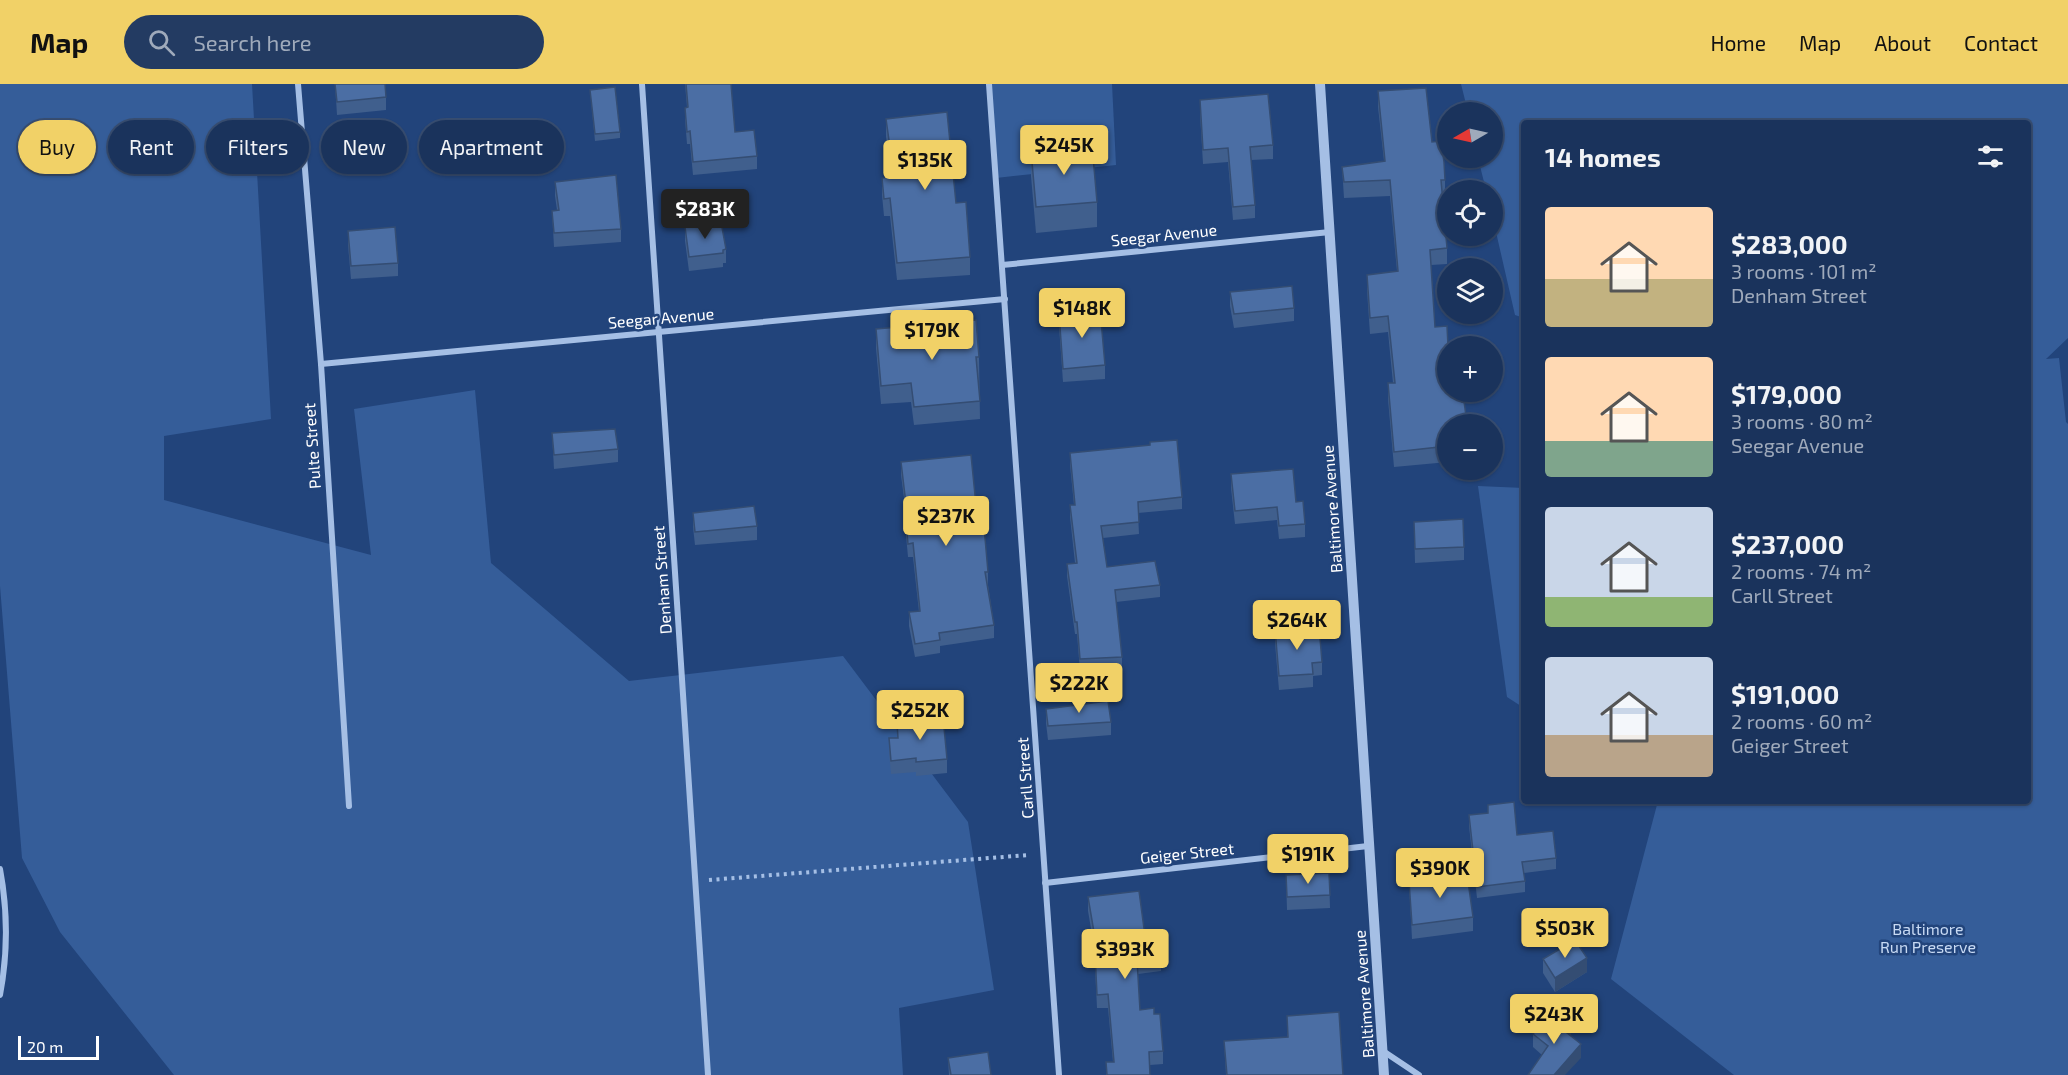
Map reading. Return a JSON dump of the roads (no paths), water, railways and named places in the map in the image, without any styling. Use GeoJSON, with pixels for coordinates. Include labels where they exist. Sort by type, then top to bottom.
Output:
{"type":"FeatureCollection","features":[{"type":"Feature","properties":{"kind":"street","name":"Pulte Street"},"geometry":{"type":"LineString","coordinates":[[298,84],[321,364],[349,806]]}},
{"type":"Feature","properties":{"kind":"street","name":"Denham Street"},"geometry":{"type":"LineString","coordinates":[[642,84],[708,1075]]}},
{"type":"Feature","properties":{"kind":"street","name":"Carll Street"},"geometry":{"type":"LineString","coordinates":[[989,84],[1059,1075]]}},
{"type":"Feature","properties":{"kind":"street","name":"Baltimore Avenue"},"geometry":{"type":"LineString","coordinates":[[1320,84],[1384,1075]]}},
{"type":"Feature","properties":{"kind":"street","name":"Seegar Avenue"},"geometry":{"type":"LineString","coordinates":[[1002,265],[1330,232]]}},
{"type":"Feature","properties":{"kind":"street","name":"Seegar Avenue"},"geometry":{"type":"LineString","coordinates":[[321,364],[1005,298]]}},
{"type":"Feature","properties":{"kind":"street","name":"Geiger Street"},"geometry":{"type":"LineString","coordinates":[[1045,883],[1368,846]]}},
{"type":"Feature","properties":{"kind":"street"},"geometry":{"type":"LineString","coordinates":[[0,869],[5,896],[6,948],[6,963],[0,995]]}},
{"type":"Feature","properties":{"kind":"street"},"geometry":{"type":"LineString","coordinates":[[1383,1051],[1419,1075]]}},
{"type":"Feature","properties":{"kind":"park label","name":"Baltimore Run Preserve"},"geometry":{"type":"Point","coordinates":[1928,938]}}]}
